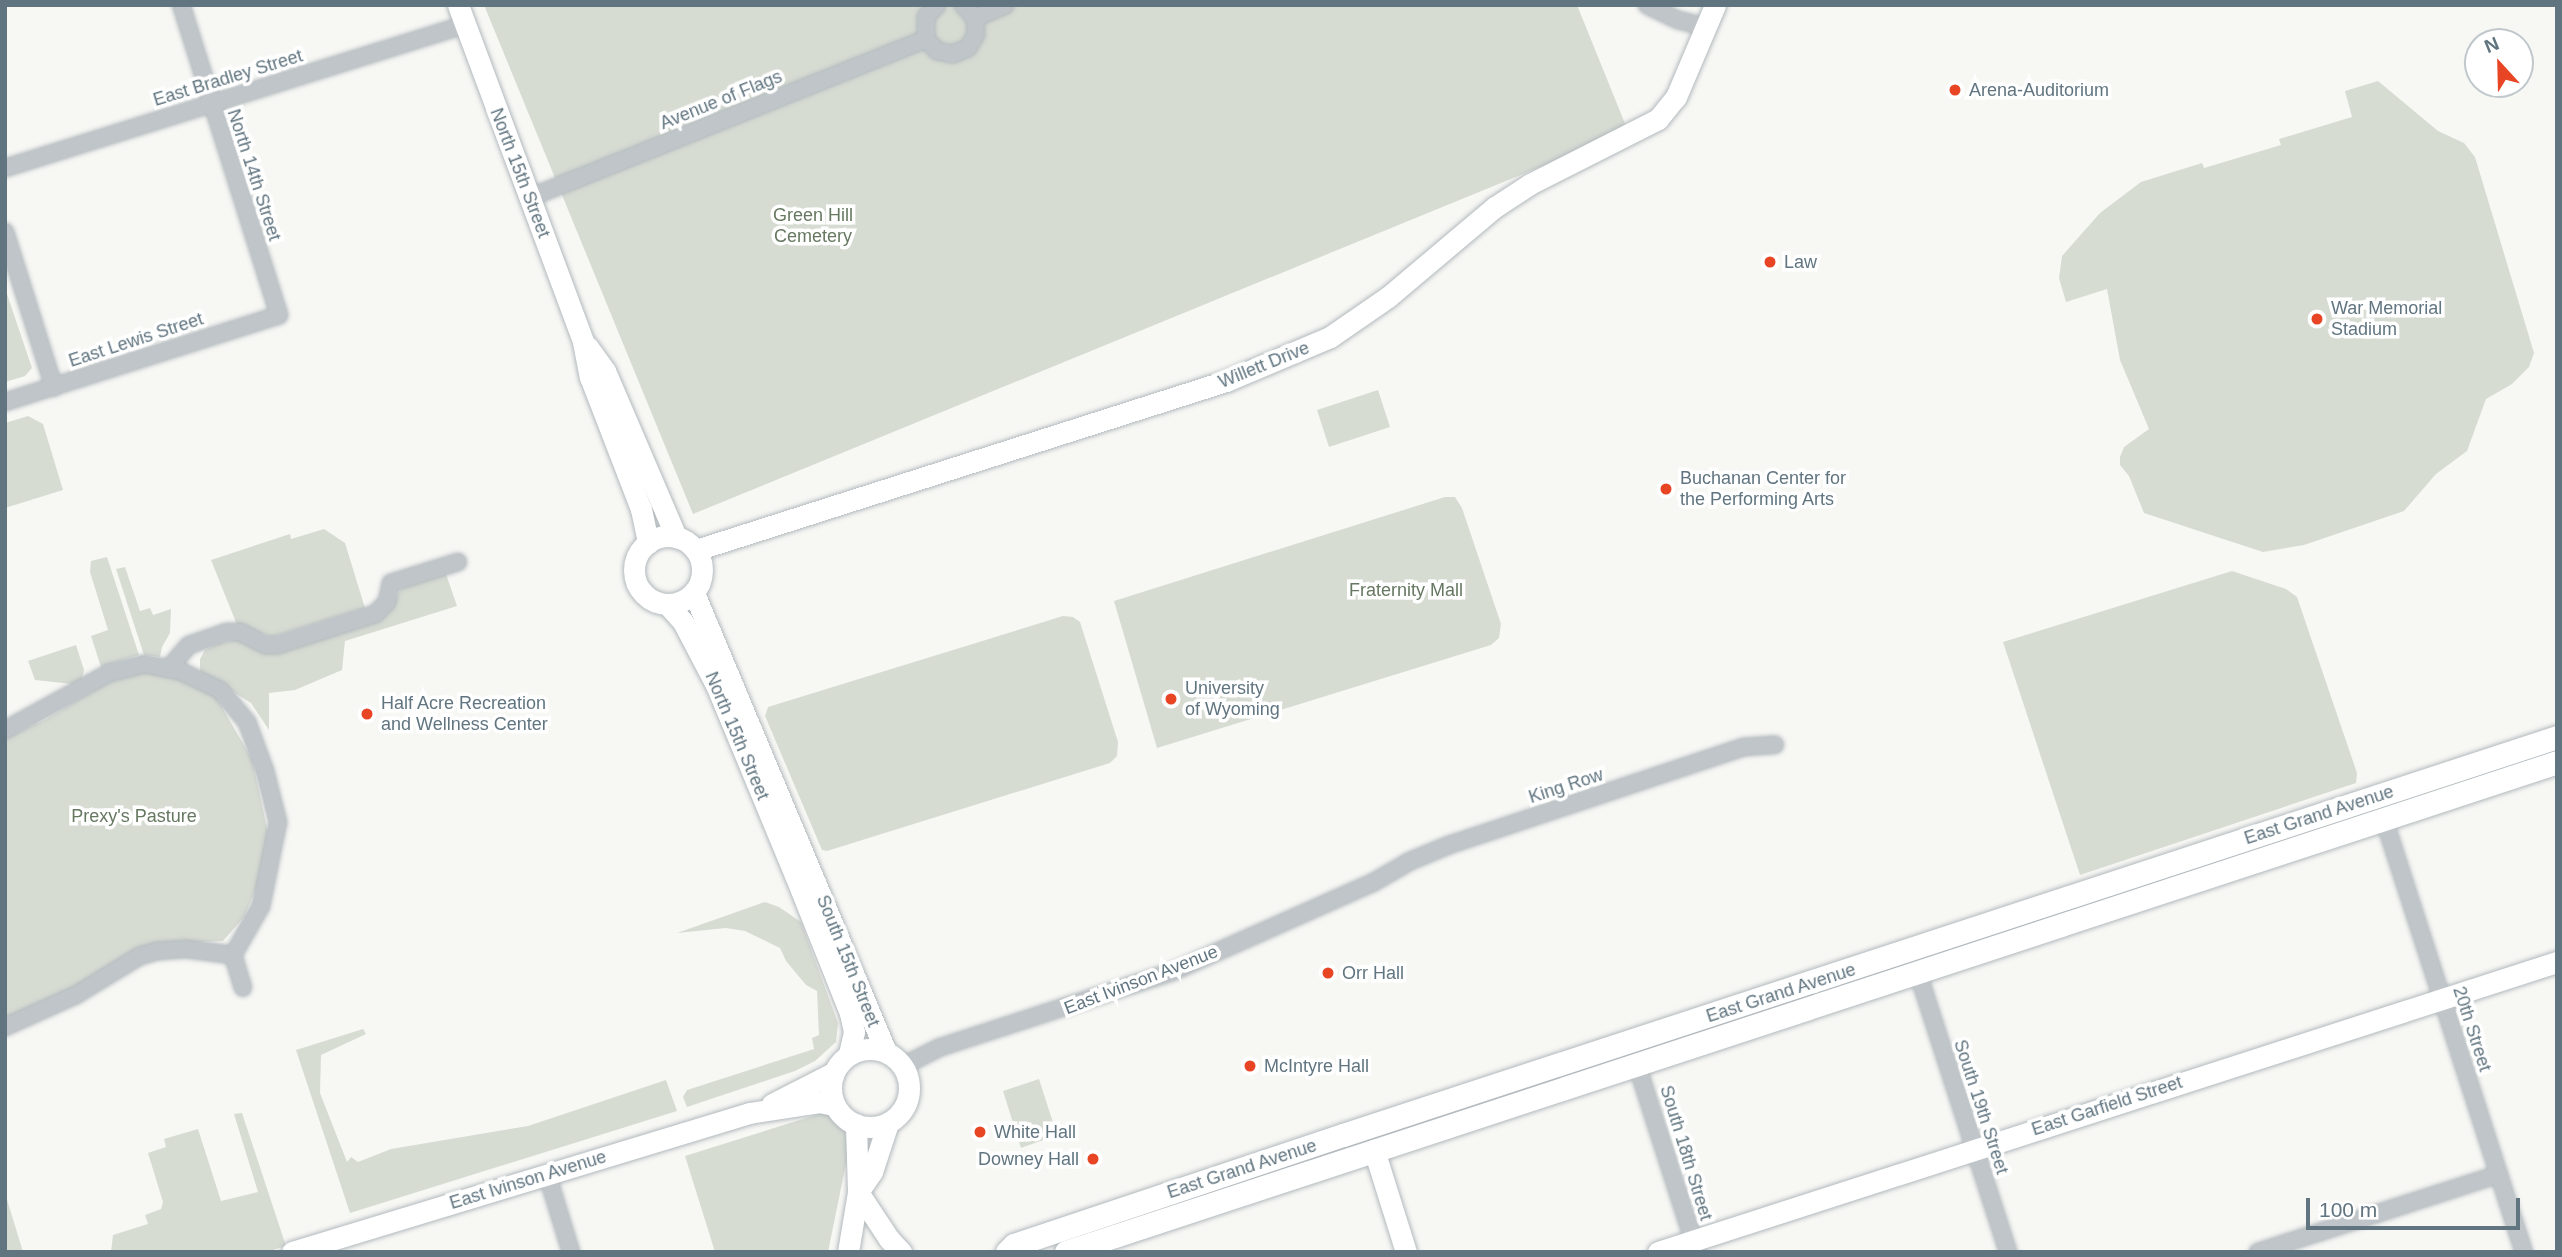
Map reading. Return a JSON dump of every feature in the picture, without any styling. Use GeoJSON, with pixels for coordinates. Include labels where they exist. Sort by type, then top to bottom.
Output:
{"type":"FeatureCollection","features":[{"type":"Feature","properties":{"kind":"main road","name":"East Grand Avenue"},"geometry":{"type":"LineString","coordinates":[[1007,1252],[1014,1245],[1343,1135],[2557,737]]}},
{"type":"Feature","properties":{"kind":"main road","name":"East Grand Avenue"},"geometry":{"type":"LineString","coordinates":[[1066,1252],[1112,1244],[1374,1150],[2557,761]]}},
{"type":"Feature","properties":{"kind":"street","name":"North 14th Street"},"geometry":{"type":"LineString","coordinates":[[181,5],[279,315]]}},
{"type":"Feature","properties":{"kind":"street"},"geometry":{"type":"LineString","coordinates":[[937,5],[926,17],[926,39],[937,51],[953,54],[961,52],[973,41],[977,26],[969,11],[1006,5]]}},
{"type":"Feature","properties":{"kind":"street"},"geometry":{"type":"LineString","coordinates":[[1647,5],[1678,20],[1707,27]]}},
{"type":"Feature","properties":{"kind":"street","name":"Willett Drive"},"geometry":{"type":"LineString","coordinates":[[696,550],[1226,381],[1330,337],[1388,297],[1495,207],[1530,184],[1658,119],[1676,97],[1715,5]]}},
{"type":"Feature","properties":{"kind":"street","name":"East Bradley Street"},"geometry":{"type":"LineString","coordinates":[[5,168],[211,103],[460,15]]}},
{"type":"Feature","properties":{"kind":"street","name":"North 15th Street"},"geometry":{"type":"LineString","coordinates":[[460,15],[531,197],[583,342],[590,377],[642,509],[648,543],[635,563],[635,578],[648,598],[667,604],[683,622],[717,687],[803,872]]}},
{"type":"Feature","properties":{"kind":"street","name":"Avenue of Flags"},"geometry":{"type":"LineString","coordinates":[[531,197],[926,39]]}},
{"type":"Feature","properties":{"kind":"street"},"geometry":{"type":"LineString","coordinates":[[5,232],[54,387]]}},
{"type":"Feature","properties":{"kind":"street","name":"East Lewis Street"},"geometry":{"type":"LineString","coordinates":[[5,402],[279,315]]}},
{"type":"Feature","properties":{"kind":"street","name":"North 15th Street"},"geometry":{"type":"LineString","coordinates":[[583,342],[605,371],[676,537]]}},
{"type":"Feature","properties":{"kind":"street"},"geometry":{"type":"LineString","coordinates":[[648,543],[663,537],[676,537],[696,550],[703,570],[694,593],[680,602],[667,604]]}},
{"type":"Feature","properties":{"kind":"street"},"geometry":{"type":"LineString","coordinates":[[169,668],[189,645],[228,632],[240,632],[266,645],[277,645],[374,614],[387,602],[391,583],[457,562]]}},
{"type":"Feature","properties":{"kind":"street","name":"North 15th Street"},"geometry":{"type":"LineString","coordinates":[[694,593],[803,872]]}},
{"type":"Feature","properties":{"kind":"street"},"geometry":{"type":"LineString","coordinates":[[5,730],[109,673],[144,664],[169,668],[220,690],[247,723],[265,771],[278,822],[261,905],[233,955],[243,988]]}},
{"type":"Feature","properties":{"kind":"street","name":"King Row"},"geometry":{"type":"LineString","coordinates":[[1374,882],[1408,862],[1449,845],[1744,747],[1775,745]]}},
{"type":"Feature","properties":{"kind":"street","name":"20th Street"},"geometry":{"type":"LineString","coordinates":[[2384,819],[2524,1252]]}},
{"type":"Feature","properties":{"kind":"street","name":"South 15th Street"},"geometry":{"type":"LineString","coordinates":[[803,872],[850,1013],[854,1032],[849,1054],[872,1048],[886,1051]]}},
{"type":"Feature","properties":{"kind":"street","name":"South 15th Street"},"geometry":{"type":"LineString","coordinates":[[803,872],[886,1051],[903,1066]]}},
{"type":"Feature","properties":{"kind":"street","name":"East Ivinson Avenue"},"geometry":{"type":"LineString","coordinates":[[903,1066],[937,1048],[1172,972],[1374,882]]}},
{"type":"Feature","properties":{"kind":"street"},"geometry":{"type":"LineString","coordinates":[[5,1027],[76,995],[144,955],[186,949],[233,955]]}},
{"type":"Feature","properties":{"kind":"street","name":"East Garfield Street"},"geometry":{"type":"LineString","coordinates":[[1658,1252],[1695,1246],[1975,1149],[2557,962]]}},
{"type":"Feature","properties":{"kind":"street","name":"South 19th Street"},"geometry":{"type":"LineString","coordinates":[[1918,973],[2008,1252]]}},
{"type":"Feature","properties":{"kind":"street"},"geometry":{"type":"LineString","coordinates":[[849,1054],[833,1073],[831,1091],[834,1105],[843,1117],[856,1124],[870,1127],[888,1123]]}},
{"type":"Feature","properties":{"kind":"street","name":"South 18th Street"},"geometry":{"type":"LineString","coordinates":[[1637,1065],[1695,1246]]}},
{"type":"Feature","properties":{"kind":"street"},"geometry":{"type":"LineString","coordinates":[[858,1192],[872,1172],[888,1123],[907,1101],[909,1083],[903,1066]]}},
{"type":"Feature","properties":{"kind":"street","name":"East Ivinson Avenue"},"geometry":{"type":"LineString","coordinates":[[764,1109],[833,1073]]}},
{"type":"Feature","properties":{"kind":"street","name":"East Ivinson Avenue"},"geometry":{"type":"LineString","coordinates":[[292,1252],[325,1247],[547,1174],[764,1109],[819,1102],[834,1105]]}},
{"type":"Feature","properties":{"kind":"street"},"geometry":{"type":"LineString","coordinates":[[848,1252],[858,1192],[856,1124]]}},
{"type":"Feature","properties":{"kind":"street"},"geometry":{"type":"LineString","coordinates":[[1374,1150],[1406,1252]]}},
{"type":"Feature","properties":{"kind":"street"},"geometry":{"type":"LineString","coordinates":[[547,1174],[571,1252]]}},
{"type":"Feature","properties":{"kind":"street"},"geometry":{"type":"LineString","coordinates":[[2258,1252],[2499,1174]]}},
{"type":"Feature","properties":{"kind":"street"},"geometry":{"type":"LineString","coordinates":[[858,1192],[889,1239],[901,1252]]}},
{"type":"Feature","properties":{"kind":"green space","name":"Green Hill Cemetery"},"geometry":{"type":"Polygon","coordinates":[[[484,5],[1577,5],[1628,131],[693,514],[484,5]]]}},
{"type":"Feature","properties":{"kind":"green space","name":"War Memorial Stadium"},"geometry":{"type":"Polygon","coordinates":[[[2378,81],[2438,131],[2464,143],[2475,157],[2534,353],[2529,367],[2512,384],[2486,399],[2467,451],[2436,474],[2404,511],[2304,545],[2263,552],[2144,513],[2129,476],[2120,465],[2120,457],[2124,447],[2149,429],[2120,360],[2107,289],[2066,302],[2059,278],[2062,256],[2100,213],[2141,182],[2202,163],[2204,168],[2281,145],[2279,139],[2352,117],[2345,91],[2378,81]]]}},
{"type":"Feature","properties":{"kind":"green space"},"geometry":{"type":"Polygon","coordinates":[[[6,291],[32,368],[25,376],[5,382],[6,291]]]}},
{"type":"Feature","properties":{"kind":"green space"},"geometry":{"type":"Polygon","coordinates":[[[1378,390],[1390,427],[1329,447],[1317,410],[1378,390]]]}},
{"type":"Feature","properties":{"kind":"green space"},"geometry":{"type":"Polygon","coordinates":[[[28,416],[43,424],[63,490],[5,508],[5,423],[28,416]]]}},
{"type":"Feature","properties":{"kind":"green space","name":"Fraternity Mall"},"geometry":{"type":"Polygon","coordinates":[[[1445,497],[1455,497],[1462,508],[1501,624],[1499,638],[1491,645],[1157,748],[1114,601],[1445,497]]]}},
{"type":"Feature","properties":{"kind":"green space"},"geometry":{"type":"Polygon","coordinates":[[[324,529],[345,543],[365,608],[272,637],[237,625],[211,560],[290,534],[291,539],[324,529]]]}},
{"type":"Feature","properties":{"kind":"green space"},"geometry":{"type":"Polygon","coordinates":[[[107,557],[139,655],[101,667],[91,636],[108,630],[90,572],[91,561],[107,557]]]}},
{"type":"Feature","properties":{"kind":"green space"},"geometry":{"type":"Polygon","coordinates":[[[125,567],[140,611],[150,608],[153,615],[171,609],[170,633],[160,657],[144,655],[116,569],[125,567]]]}},
{"type":"Feature","properties":{"kind":"green space"},"geometry":{"type":"Polygon","coordinates":[[[445,571],[457,606],[345,641],[342,670],[295,690],[269,693],[269,730],[251,703],[200,671],[200,659],[205,650],[220,643],[239,639],[250,644],[391,607],[402,588],[445,571]]]}},
{"type":"Feature","properties":{"kind":"green space"},"geometry":{"type":"Polygon","coordinates":[[[2232,571],[2286,589],[2297,597],[2357,773],[2356,783],[2080,875],[2003,642],[2232,571]]]}},
{"type":"Feature","properties":{"kind":"green space"},"geometry":{"type":"Polygon","coordinates":[[[1063,616],[1073,617],[1080,622],[1118,742],[1117,756],[1110,763],[827,851],[822,850],[765,716],[768,707],[1063,616]]]}},
{"type":"Feature","properties":{"kind":"green space"},"geometry":{"type":"Polygon","coordinates":[[[76,645],[84,670],[82,679],[72,684],[35,680],[28,661],[76,645]]]}},
{"type":"Feature","properties":{"kind":"green space","name":"Prexy's Pasture"},"geometry":{"type":"Polygon","coordinates":[[[155,670],[190,682],[216,697],[252,759],[269,837],[257,887],[244,917],[223,941],[161,944],[38,1009],[5,1020],[5,738],[45,720],[116,677],[155,670]]]}},
{"type":"Feature","properties":{"kind":"green space"},"geometry":{"type":"Polygon","coordinates":[[[765,902],[779,907],[801,922],[838,1023],[836,1042],[815,1061],[795,1071],[687,1107],[683,1097],[687,1090],[814,1049],[812,1038],[819,1035],[817,991],[806,985],[786,961],[780,948],[745,931],[726,928],[677,933],[765,902]]]}},
{"type":"Feature","properties":{"kind":"green space"},"geometry":{"type":"Polygon","coordinates":[[[363,1029],[366,1034],[321,1055],[320,1093],[347,1162],[351,1157],[358,1162],[391,1149],[528,1126],[666,1080],[677,1111],[350,1213],[296,1050],[363,1029]]]}},
{"type":"Feature","properties":{"kind":"green space"},"geometry":{"type":"Polygon","coordinates":[[[1039,1079],[1057,1135],[1021,1148],[1003,1091],[1039,1079]]]}},
{"type":"Feature","properties":{"kind":"green space"},"geometry":{"type":"Polygon","coordinates":[[[242,1113],[286,1246],[267,1252],[111,1252],[113,1235],[148,1224],[145,1215],[161,1209],[163,1202],[148,1153],[166,1147],[164,1139],[198,1129],[221,1201],[258,1192],[234,1114],[242,1113]]]}},
{"type":"Feature","properties":{"kind":"green space"},"geometry":{"type":"Polygon","coordinates":[[[822,1113],[834,1116],[843,1125],[849,1149],[828,1252],[715,1252],[685,1156],[822,1113]]]}},
{"type":"Feature","properties":{"kind":"green space"},"geometry":{"type":"Polygon","coordinates":[[[5,1193],[23,1252],[5,1252],[5,1193]]]}},
{"type":"Feature","properties":{"kind":"place","name":"Arena-Auditorium"},"geometry":{"type":"Point","coordinates":[1955,90]}},
{"type":"Feature","properties":{"kind":"place","name":"Law"},"geometry":{"type":"Point","coordinates":[1770,262]}},
{"type":"Feature","properties":{"kind":"place","name":"War Memorial Stadium"},"geometry":{"type":"Point","coordinates":[2317,319]}},
{"type":"Feature","properties":{"kind":"place","name":"Buchanan Center for the Performing Arts"},"geometry":{"type":"Point","coordinates":[1666,489]}},
{"type":"Feature","properties":{"kind":"place","name":"University of Wyoming"},"geometry":{"type":"Point","coordinates":[1171,699]}},
{"type":"Feature","properties":{"kind":"place","name":"Half Acre Recreation and Wellness Center"},"geometry":{"type":"Point","coordinates":[367,714]}},
{"type":"Feature","properties":{"kind":"place","name":"Orr Hall"},"geometry":{"type":"Point","coordinates":[1328,973]}},
{"type":"Feature","properties":{"kind":"place","name":"McIntyre Hall"},"geometry":{"type":"Point","coordinates":[1250,1066]}},
{"type":"Feature","properties":{"kind":"place","name":"White Hall"},"geometry":{"type":"Point","coordinates":[980,1132]}},
{"type":"Feature","properties":{"kind":"place","name":"Downey Hall"},"geometry":{"type":"Point","coordinates":[1093,1159]}}]}
